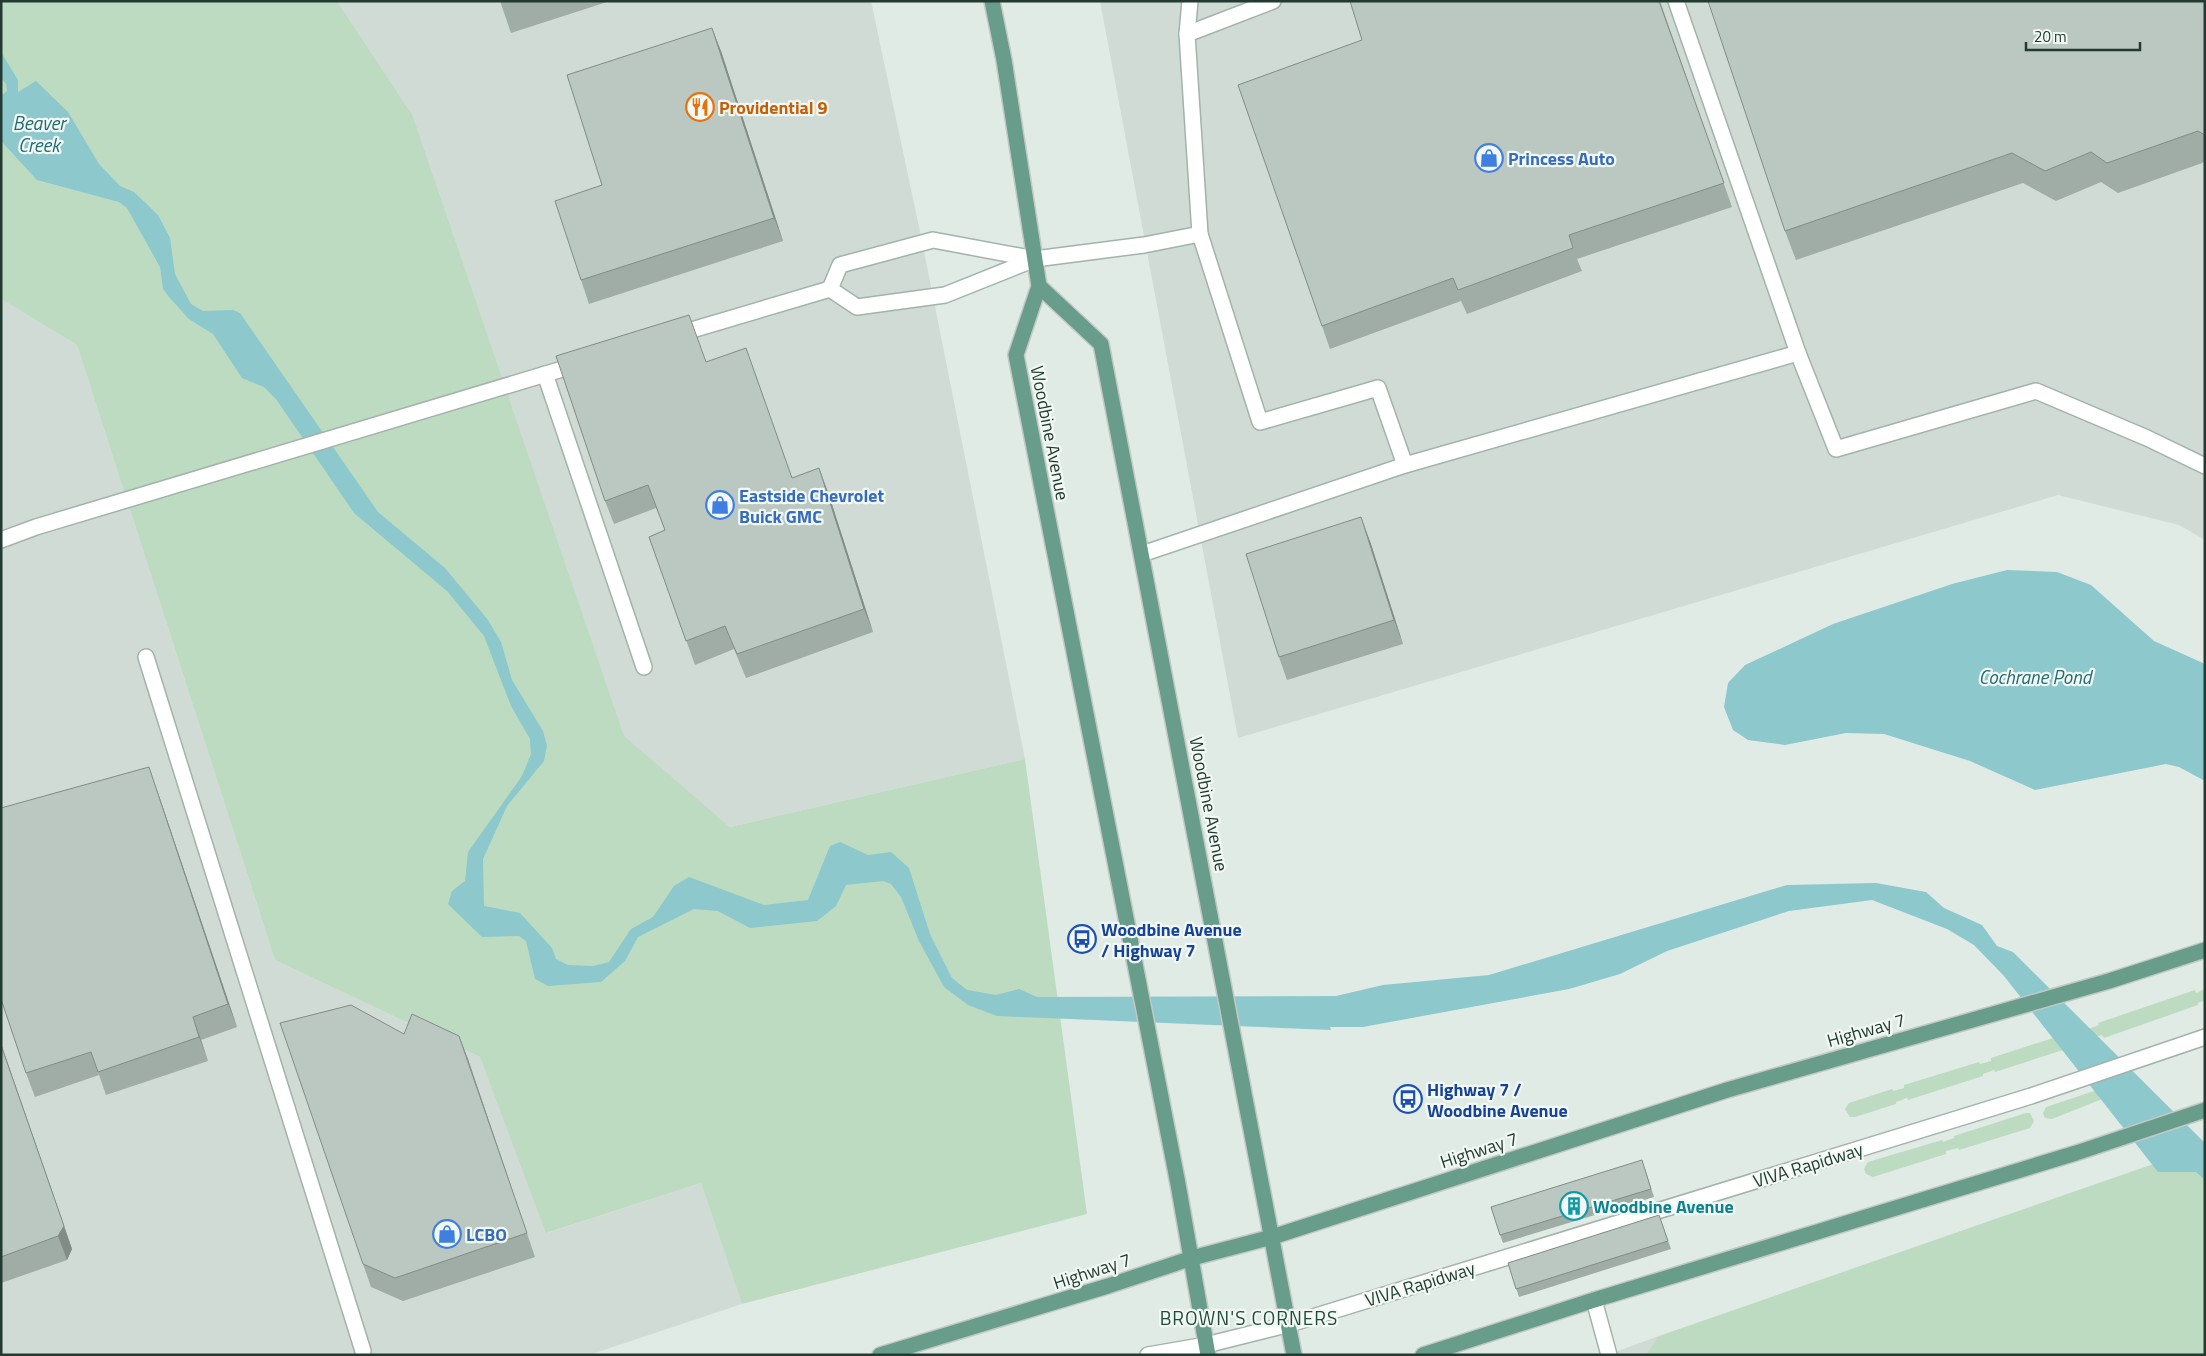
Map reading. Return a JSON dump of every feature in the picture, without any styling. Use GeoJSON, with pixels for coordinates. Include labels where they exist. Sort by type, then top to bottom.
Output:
{"type":"FeatureCollection","features":[{"type":"Feature","properties":{"kind":"main road","name":"Woodbine Avenue"},"geometry":{"type":"LineString","coordinates":[[992,1],[1004,60],[1039,286],[1016,355],[1192,1258],[1207,1350]]}},
{"type":"Feature","properties":{"kind":"main road","name":"Woodbine Avenue"},"geometry":{"type":"LineString","coordinates":[[1039,286],[1101,344],[1290,1324],[1294,1355]]}},
{"type":"Feature","properties":{"kind":"main road","name":"Highway 7"},"geometry":{"type":"LineString","coordinates":[[880,1355],[1108,1286],[1192,1258],[1272,1237],[1727,1090],[2108,981],[2205,950]]}},
{"type":"Feature","properties":{"kind":"main road"},"geometry":{"type":"LineString","coordinates":[[1423,1355],[1594,1300],[2076,1153],[2199,1112]]}},
{"type":"Feature","properties":{"kind":"lane"},"geometry":{"type":"LineString","coordinates":[[1190,1],[1187,34],[1200,234],[1260,422],[1378,388],[1405,464]]}},
{"type":"Feature","properties":{"kind":"lane"},"geometry":{"type":"LineString","coordinates":[[1187,34],[1273,1]]}},
{"type":"Feature","properties":{"kind":"lane"},"geometry":{"type":"LineString","coordinates":[[1676,1],[1798,353],[1836,449],[2036,391],[2147,438],[2205,466]]}},
{"type":"Feature","properties":{"kind":"lane"},"geometry":{"type":"LineString","coordinates":[[830,289],[857,307],[945,295],[1035,259],[1144,245],[1200,234]]}},
{"type":"Feature","properties":{"kind":"lane"},"geometry":{"type":"LineString","coordinates":[[830,289],[840,265],[933,240],[1035,259]]}},
{"type":"Feature","properties":{"kind":"lane"},"geometry":{"type":"LineString","coordinates":[[659,340],[830,289]]}},
{"type":"Feature","properties":{"kind":"lane"},"geometry":{"type":"LineString","coordinates":[[1142,554],[1405,464],[1798,353]]}},
{"type":"Feature","properties":{"kind":"lane"},"geometry":{"type":"LineString","coordinates":[[1,540],[36,527],[593,360]]}},
{"type":"Feature","properties":{"kind":"lane"},"geometry":{"type":"LineString","coordinates":[[545,374],[644,667]]}},
{"type":"Feature","properties":{"kind":"lane"},"geometry":{"type":"LineString","coordinates":[[146,657],[363,1351]]}},
{"type":"Feature","properties":{"kind":"lane","name":"VIVA Rapidway"},"geometry":{"type":"LineString","coordinates":[[1148,1355],[1207,1350],[2031,1096],[2205,1037]]}},
{"type":"Feature","properties":{"kind":"lane"},"geometry":{"type":"LineString","coordinates":[[1594,1300],[1609,1355]]}},
{"type":"Feature","properties":{"kind":"shaded area"},"geometry":{"type":"Polygon","coordinates":[[[337,1],[871,1],[922,241],[1025,759],[730,827],[624,737],[413,116],[337,1]]]}},
{"type":"Feature","properties":{"kind":"shaded area"},"geometry":{"type":"Polygon","coordinates":[[[1100,1],[2205,1],[2205,540],[2179,525],[2058,495],[1238,738],[1100,1]]]}},
{"type":"Feature","properties":{"kind":"shaded area"},"geometry":{"type":"Polygon","coordinates":[[[1,299],[77,345],[275,960],[480,1057],[547,1233],[701,1183],[742,1304],[589,1355],[1,1355],[1,299]]]}},
{"type":"Feature","properties":{"kind":"shaded area"},"geometry":{"type":"Polygon","coordinates":[[[1659,1336],[1663,1355],[1607,1355],[1659,1336]]]}},
{"type":"Feature","properties":{"kind":"green space"},"geometry":{"type":"Polygon","coordinates":[[[1,1],[337,1],[413,116],[624,736],[730,827],[1025,759],[1087,1214],[742,1304],[701,1183],[546,1233],[480,1057],[275,960],[77,345],[1,299],[1,1]]]}},
{"type":"Feature","properties":{"kind":"green space"},"geometry":{"type":"Polygon","coordinates":[[[2205,989],[2205,1000],[2198,1003],[2198,1005],[2104,1038],[2102,1035],[2091,1039],[2091,1041],[1995,1072],[1994,1070],[1983,1074],[1983,1076],[1908,1100],[1907,1098],[1896,1102],[1896,1104],[1855,1117],[1850,1117],[1845,1109],[1849,1103],[1892,1089],[1893,1091],[1904,1088],[1904,1085],[1979,1062],[1980,1064],[1991,1061],[1991,1058],[2087,1027],[2088,1029],[2099,1025],[2098,1023],[2195,990],[2196,993],[2205,989]]]}},
{"type":"Feature","properties":{"kind":"green space"},"geometry":{"type":"Polygon","coordinates":[[[2112,1085],[2115,1094],[2052,1119],[2045,1118],[2043,1113],[2046,1107],[2112,1085]]]}},
{"type":"Feature","properties":{"kind":"green space"},"geometry":{"type":"Polygon","coordinates":[[[2030,1113],[2034,1121],[2030,1128],[1959,1150],[1958,1148],[1946,1151],[1946,1154],[1873,1177],[1866,1174],[1864,1169],[1868,1162],[1942,1140],[1943,1142],[1954,1138],[1954,1136],[2030,1113]]]}},
{"type":"Feature","properties":{"kind":"green space"},"geometry":{"type":"Polygon","coordinates":[[[2205,1146],[2205,1355],[1646,1355],[1659,1336],[2205,1146]]]}},
{"type":"Feature","properties":{"kind":"water","name":"Beaver Creek"},"geometry":{"type":"Polygon","coordinates":[[[1,52],[18,80],[18,92],[36,81],[68,112],[99,164],[120,186],[134,192],[158,215],[170,238],[175,274],[191,304],[203,311],[233,310],[240,313],[378,512],[445,568],[488,620],[501,642],[512,680],[543,731],[547,746],[544,761],[507,806],[483,859],[484,906],[520,913],[552,948],[556,959],[568,965],[593,966],[609,962],[631,929],[653,917],[674,886],[689,877],[764,905],[808,900],[830,846],[840,842],[868,855],[891,852],[909,868],[930,934],[952,978],[967,990],[996,995],[1019,989],[1037,997],[1336,996],[1383,985],[1489,975],[1787,885],[1876,883],[1926,892],[1944,908],[1982,925],[1997,946],[2013,952],[2205,1143],[2205,1180],[2196,1172],[2158,1172],[2004,976],[1974,945],[1947,929],[1872,900],[1789,911],[1667,951],[1620,974],[1569,989],[1363,1027],[1330,1027],[1331,1030],[997,1016],[968,1005],[944,987],[919,941],[901,897],[891,884],[883,881],[846,885],[836,906],[817,921],[750,928],[718,911],[694,909],[638,937],[625,961],[601,982],[548,986],[535,979],[526,941],[519,936],[482,937],[448,904],[452,891],[465,881],[468,852],[522,776],[531,754],[530,739],[511,706],[484,636],[447,591],[354,513],[276,399],[264,387],[242,378],[213,334],[189,319],[169,297],[163,289],[160,267],[127,208],[119,202],[37,180],[2,142],[1,96],[7,91],[6,84],[1,78],[1,52]]]}},
{"type":"Feature","properties":{"kind":"water","name":"Cochrane Pond"},"geometry":{"type":"Polygon","coordinates":[[[2007,570],[2057,572],[2091,585],[2154,641],[2205,664],[2205,781],[2179,767],[2166,764],[2035,790],[1970,761],[1884,734],[1846,733],[1785,745],[1748,740],[1733,730],[1724,707],[1728,683],[1745,665],[1833,624],[1952,584],[2007,570]]]}},
{"type":"Feature","properties":{"kind":"building","name":"Princess Auto"},"geometry":{"type":"Polygon","coordinates":[[[1350,1],[1659,1],[1724,183],[1569,235],[1573,248],[1458,290],[1453,278],[1322,326],[1238,85],[1362,40],[1350,1]]]}},
{"type":"Feature","properties":{"kind":"building"},"geometry":{"type":"Polygon","coordinates":[[[1708,1],[2205,1],[2205,135],[2198,131],[2107,163],[2091,152],[2045,171],[2012,153],[1785,231],[1708,1]]]}},
{"type":"Feature","properties":{"kind":"building"},"geometry":{"type":"Polygon","coordinates":[[[712,28],[774,218],[581,280],[555,201],[602,185],[567,75],[712,28]]]}},
{"type":"Feature","properties":{"kind":"building","name":"Eastside Chevrolet Buick GMC"},"geometry":{"type":"Polygon","coordinates":[[[689,315],[706,362],[746,348],[792,478],[819,468],[864,609],[737,654],[725,626],[686,641],[649,537],[665,530],[648,485],[605,501],[556,356],[689,315]]]}},
{"type":"Feature","properties":{"kind":"building"},"geometry":{"type":"Polygon","coordinates":[[[1361,517],[1394,620],[1279,657],[1246,554],[1361,517]]]}},
{"type":"Feature","properties":{"kind":"building"},"geometry":{"type":"Polygon","coordinates":[[[149,767],[228,1004],[193,1017],[199,1037],[98,1072],[91,1052],[26,1073],[1,999],[1,808],[149,767]]]}},
{"type":"Feature","properties":{"kind":"building"},"geometry":{"type":"Polygon","coordinates":[[[351,1005],[404,1034],[412,1014],[459,1036],[527,1233],[395,1278],[363,1264],[280,1023],[351,1005]]]}},
{"type":"Feature","properties":{"kind":"building"},"geometry":{"type":"Polygon","coordinates":[[[1,1045],[64,1226],[58,1236],[1,1257],[1,1045]]]}},
{"type":"Feature","properties":{"kind":"building","name":"Woodbine Avenue"},"geometry":{"type":"Polygon","coordinates":[[[1642,1160],[1651,1189],[1500,1235],[1491,1207],[1642,1160]]]}},
{"type":"Feature","properties":{"kind":"building","name":"Woodbine Avenue"},"geometry":{"type":"Polygon","coordinates":[[[1659,1215],[1668,1241],[1516,1289],[1508,1263],[1659,1215]]]}},
{"type":"Feature","properties":{"kind":"place","name":"Providential 9"},"geometry":{"type":"Point","coordinates":[700,107]}},
{"type":"Feature","properties":{"kind":"place","name":"Princess Auto"},"geometry":{"type":"Point","coordinates":[1489,158]}},
{"type":"Feature","properties":{"kind":"place","name":"Eastside Chevrolet Buick GMC"},"geometry":{"type":"Point","coordinates":[720,505]}},
{"type":"Feature","properties":{"kind":"place","name":"Woodbine Avenue / Highway 7"},"geometry":{"type":"Point","coordinates":[1082,939]}},
{"type":"Feature","properties":{"kind":"place","name":"Highway 7 / Woodbine Avenue"},"geometry":{"type":"Point","coordinates":[1408,1099]}},
{"type":"Feature","properties":{"kind":"place","name":"Woodbine Avenue"},"geometry":{"type":"Point","coordinates":[1574,1206]}},
{"type":"Feature","properties":{"kind":"place","name":"LCBO"},"geometry":{"type":"Point","coordinates":[447,1234]}},
{"type":"Feature","properties":{"kind":"district","name":"BROWN'S CORNERS"},"geometry":{"type":"Point","coordinates":[1249,1317]}}]}
